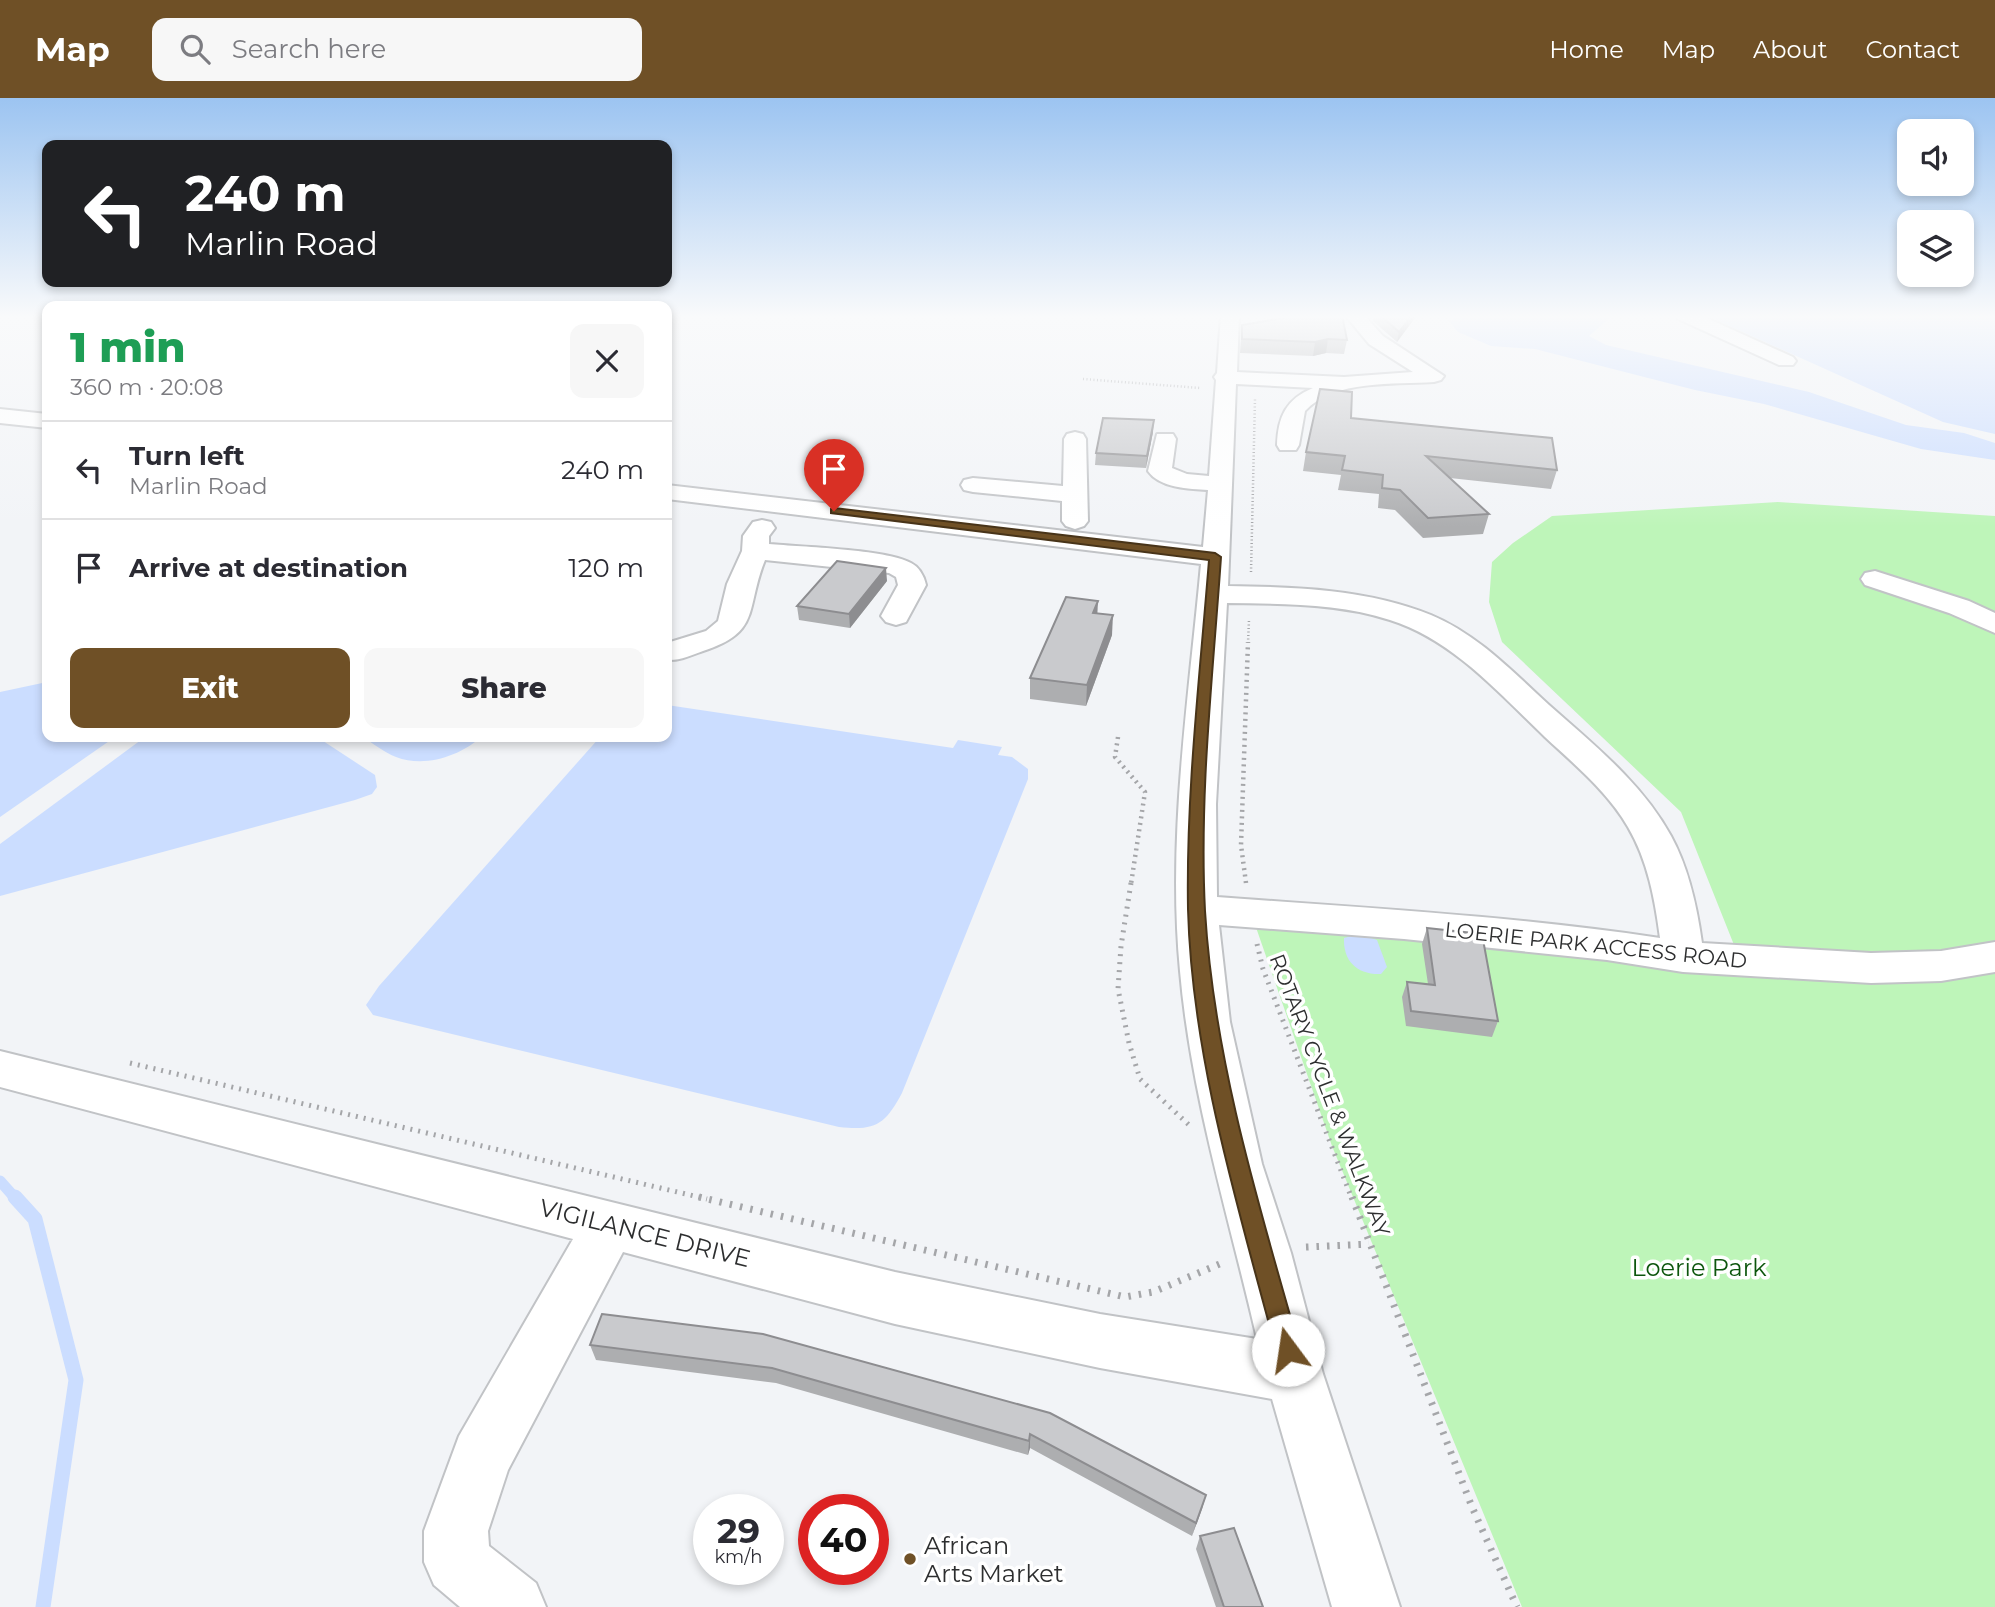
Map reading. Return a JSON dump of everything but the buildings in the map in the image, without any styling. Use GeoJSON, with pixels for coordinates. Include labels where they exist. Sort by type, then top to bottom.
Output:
{"type":"FeatureCollection","features":[{"type":"Feature","properties":{"kind":"street"},"geometry":{"type":"LineString","coordinates":[[1235,385],[1221,484],[1198,804],[1197,909],[1208,1022],[1237,1164],[1264,1252],[1294,1374],[1366,1607]]}},
{"type":"Feature","properties":{"kind":"street"},"geometry":{"type":"LineString","coordinates":[[1288,445],[1288,421],[1292,412],[1315,394],[1338,385]]}},
{"type":"Feature","properties":{"kind":"street"},"geometry":{"type":"LineString","coordinates":[[0,416],[42,420]]}},
{"type":"Feature","properties":{"kind":"street"},"geometry":{"type":"LineString","coordinates":[[1075,439],[1075,540]]}},
{"type":"Feature","properties":{"kind":"street"},"geometry":{"type":"LineString","coordinates":[[1165,439],[1158,469],[1163,474],[1183,481],[1221,484]]}},
{"type":"Feature","properties":{"kind":"street"},"geometry":{"type":"LineString","coordinates":[[973,485],[1076,495]]}},
{"type":"Feature","properties":{"kind":"street"},"geometry":{"type":"LineString","coordinates":[[672,493],[1215,557]]}},
{"type":"Feature","properties":{"kind":"street"},"geometry":{"type":"LineString","coordinates":[[672,651],[717,637],[732,625],[741,584],[755,551],[756,536],[781,505]]}},
{"type":"Feature","properties":{"kind":"street"},"geometry":{"type":"LineString","coordinates":[[755,551],[902,567],[908,572],[912,585],[896,616]]}},
{"type":"Feature","properties":{"kind":"street"},"geometry":{"type":"LineString","coordinates":[[1875,579],[1959,607],[1995,624]]}},
{"type":"Feature","properties":{"kind":"street"},"geometry":{"type":"LineString","coordinates":[[1212,594],[1250,594],[1369,606],[1404,614],[1429,625],[1484,662],[1620,791],[1646,825],[1660,854],[1677,903],[1683,957]]}},
{"type":"Feature","properties":{"kind":"street","name":"LOERIE PARK ACCESS ROAD"},"geometry":{"type":"LineString","coordinates":[[1197,909],[1324,917],[1498,934],[1683,957],[1871,968],[1941,966],[1995,957]]}},
{"type":"Feature","properties":{"kind":"street","name":"VIGILANCE DRIVE"},"geometry":{"type":"LineString","coordinates":[[0,1069],[895,1298],[1100,1341],[1294,1374]]}},
{"type":"Feature","properties":{"kind":"street"},"geometry":{"type":"LineString","coordinates":[[512,1607],[457,1562],[456,1531],[481,1458],[610,1224]]}},
{"type":"Feature","properties":{"kind":"path","name":"ROTARY CYCLE & WALKWAY"},"geometry":{"type":"LineString","coordinates":[[1235,385],[1250,594],[1241,845],[1263,969],[1472,1507],[1517,1607]]}},
{"type":"Feature","properties":{"kind":"path"},"geometry":{"type":"LineString","coordinates":[[1118,737],[1115,757],[1145,792],[1121,946],[1118,989],[1129,1043],[1140,1079],[1184,1122],[1195,1128]]}},
{"type":"Feature","properties":{"kind":"path"},"geometry":{"type":"LineString","coordinates":[[122,1061],[1125,1297],[1153,1292],[1241,1255],[1312,1246],[1369,1244]]}},
{"type":"Feature","properties":{"kind":"green space","name":"Loerie Park"},"geometry":{"type":"Polygon","coordinates":[[[1778,502],[1995,516],[1995,1607],[1522,1607],[1332,1146],[1251,913],[1746,975],[1681,812],[1502,642],[1489,602],[1492,562],[1513,543],[1552,516],[1778,502]]]}},
{"type":"Feature","properties":{"kind":"water"},"geometry":{"type":"Polygon","coordinates":[[[1677,385],[1781,385],[1809,392],[1906,425],[1964,433],[1995,443],[1995,460],[1921,449],[1764,404],[1677,385]]]}},
{"type":"Feature","properties":{"kind":"water"},"geometry":{"type":"Polygon","coordinates":[[[1862,385],[1995,385],[1995,434],[1943,422],[1862,385]]]}},
{"type":"Feature","properties":{"kind":"water"},"geometry":{"type":"Polygon","coordinates":[[[42,683],[42,742],[108,742],[0,817],[0,692],[42,683]]]}},
{"type":"Feature","properties":{"kind":"water"},"geometry":{"type":"Polygon","coordinates":[[[672,706],[953,748],[958,740],[1002,747],[998,755],[1012,757],[1028,769],[1028,779],[902,1093],[890,1112],[878,1124],[862,1128],[839,1127],[373,1015],[366,1005],[379,986],[596,742],[672,742],[672,706]]]}},
{"type":"Feature","properties":{"kind":"water"},"geometry":{"type":"Polygon","coordinates":[[[138,742],[325,742],[375,775],[377,787],[372,794],[355,800],[0,896],[0,844],[138,742]]]}},
{"type":"Feature","properties":{"kind":"water"},"geometry":{"type":"Polygon","coordinates":[[[370,742],[475,742],[453,755],[430,761],[407,760],[392,755],[370,742]]]}},
{"type":"Feature","properties":{"kind":"water"},"geometry":{"type":"Polygon","coordinates":[[[1359,934],[1377,940],[1387,967],[1381,974],[1358,969],[1349,960],[1344,938],[1359,934]]]}},
{"type":"Feature","properties":{"kind":"waterway"},"geometry":{"type":"LineString","coordinates":[[0,1181],[16,1199]]}},
{"type":"Feature","properties":{"kind":"waterway"},"geometry":{"type":"LineString","coordinates":[[15,1197],[35,1219],[76,1380],[43,1607]]}},
{"type":"Feature","properties":{"kind":"place","name":"African Arts Market"},"geometry":{"type":"Point","coordinates":[910,1559]}},
{"type":"Feature","properties":{"kind":"route"},"geometry":{"type":"LineString","coordinates":[[834,511],[1215,557],[1198,804],[1197,909],[1201,969],[1217,1071],[1237,1164],[1264,1252],[1288,1350]]}}]}
